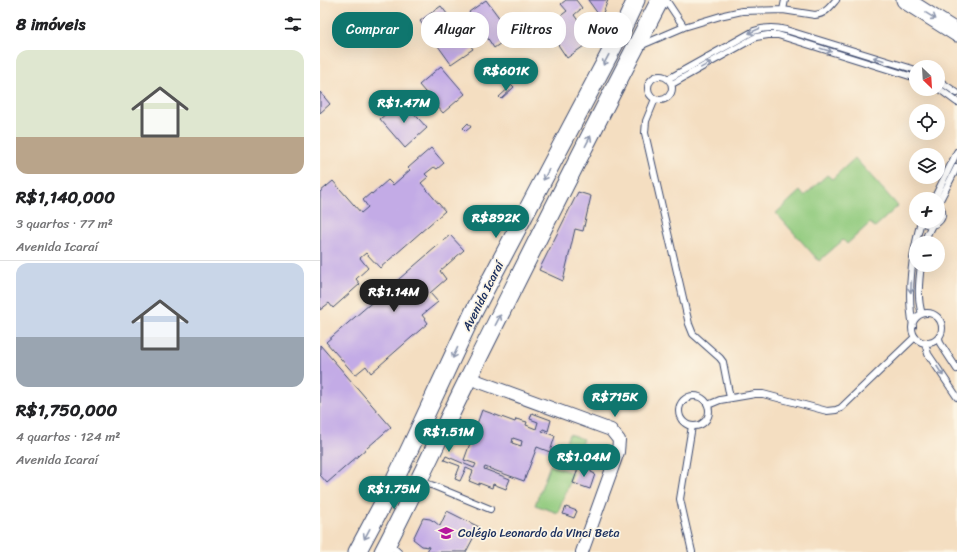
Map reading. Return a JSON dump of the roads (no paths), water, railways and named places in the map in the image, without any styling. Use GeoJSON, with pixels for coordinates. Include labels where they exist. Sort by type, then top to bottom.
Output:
{"type":"FeatureCollection","features":[{"type":"Feature","properties":{"kind":"main road","name":"Avenida Icaraí"},"geometry":{"type":"LineString","coordinates":[[357,552],[389,492],[473,314],[620,34],[636,0]]}},
{"type":"Feature","properties":{"kind":"main road","name":"Avenida Icaraí"},"geometry":{"type":"LineString","coordinates":[[390,549],[419,481],[469,378],[660,0]]}},
{"type":"Feature","properties":{"kind":"main road"},"geometry":{"type":"LineString","coordinates":[[905,0],[957,33]]}},
{"type":"Feature","properties":{"kind":"main road"},"geometry":{"type":"LineString","coordinates":[[419,481],[414,479],[411,474],[427,441],[426,434],[421,426]]}},
{"type":"Feature","properties":{"kind":"main road"},"geometry":{"type":"LineString","coordinates":[[389,492],[410,501]]}},
{"type":"Feature","properties":{"kind":"street"},"geometry":{"type":"LineString","coordinates":[[469,378],[611,430],[619,440],[618,452],[582,552]]}},
{"type":"Feature","properties":{"kind":"lane"},"geometry":{"type":"LineString","coordinates":[[666,0],[684,27]]}},
{"type":"Feature","properties":{"kind":"lane"},"geometry":{"type":"LineString","coordinates":[[783,10],[785,0]]}},
{"type":"Feature","properties":{"kind":"lane"},"geometry":{"type":"LineString","coordinates":[[635,47],[684,27],[742,10],[783,10],[815,15],[828,10],[836,0]]}},
{"type":"Feature","properties":{"kind":"lane"},"geometry":{"type":"LineString","coordinates":[[670,81],[754,31],[767,28],[780,28],[909,68]]}},
{"type":"Feature","properties":{"kind":"lane"},"geometry":{"type":"LineString","coordinates":[[670,81],[756,37],[768,34],[778,35],[909,76]]}},
{"type":"Feature","properties":{"kind":"lane"},"geometry":{"type":"LineString","coordinates":[[656,77],[665,77],[670,81],[672,90],[670,96],[665,100],[655,99],[652,98],[648,86],[656,77]]}},
{"type":"Feature","properties":{"kind":"lane"},"geometry":{"type":"LineString","coordinates":[[945,85],[957,93]]}},
{"type":"Feature","properties":{"kind":"lane"},"geometry":{"type":"LineString","coordinates":[[945,93],[957,102]]}},
{"type":"Feature","properties":{"kind":"lane"},"geometry":{"type":"LineString","coordinates":[[655,99],[646,120],[645,133],[689,324],[693,334],[723,362],[730,398]]}},
{"type":"Feature","properties":{"kind":"lane"},"geometry":{"type":"LineString","coordinates":[[937,192],[957,152]]}},
{"type":"Feature","properties":{"kind":"lane"},"geometry":{"type":"LineString","coordinates":[[944,192],[957,167]]}},
{"type":"Feature","properties":{"kind":"lane"},"geometry":{"type":"LineString","coordinates":[[919,228],[916,239],[911,278],[910,304],[913,326],[912,330],[915,337],[925,343],[932,342],[939,338]]}},
{"type":"Feature","properties":{"kind":"lane"},"geometry":{"type":"LineString","coordinates":[[920,272],[919,302],[922,314]]}},
{"type":"Feature","properties":{"kind":"lane"},"geometry":{"type":"LineString","coordinates":[[913,326],[916,319],[922,314],[933,315],[939,320],[942,327],[939,338],[940,343],[957,369]]}},
{"type":"Feature","properties":{"kind":"lane"},"geometry":{"type":"LineString","coordinates":[[708,406],[720,400],[763,394],[827,411],[836,410],[841,408],[915,337]]}},
{"type":"Feature","properties":{"kind":"lane"},"geometry":{"type":"LineString","coordinates":[[925,343],[928,354],[957,398]]}},
{"type":"Feature","properties":{"kind":"lane"},"geometry":{"type":"LineString","coordinates":[[697,396],[704,399],[708,406],[709,413],[706,420],[699,425],[692,426],[684,422],[680,416],[679,408],[682,401],[689,397],[697,396]]}},
{"type":"Feature","properties":{"kind":"lane"},"geometry":{"type":"LineString","coordinates":[[692,426],[680,499],[692,552]]}},
{"type":"Feature","properties":{"kind":"lane"},"geometry":{"type":"LineString","coordinates":[[419,481],[490,509]]}},
{"type":"Feature","properties":{"kind":"place","name":"Colégio Leonardo da Vinci Beta"},"geometry":{"type":"Point","coordinates":[446,533]}}]}
